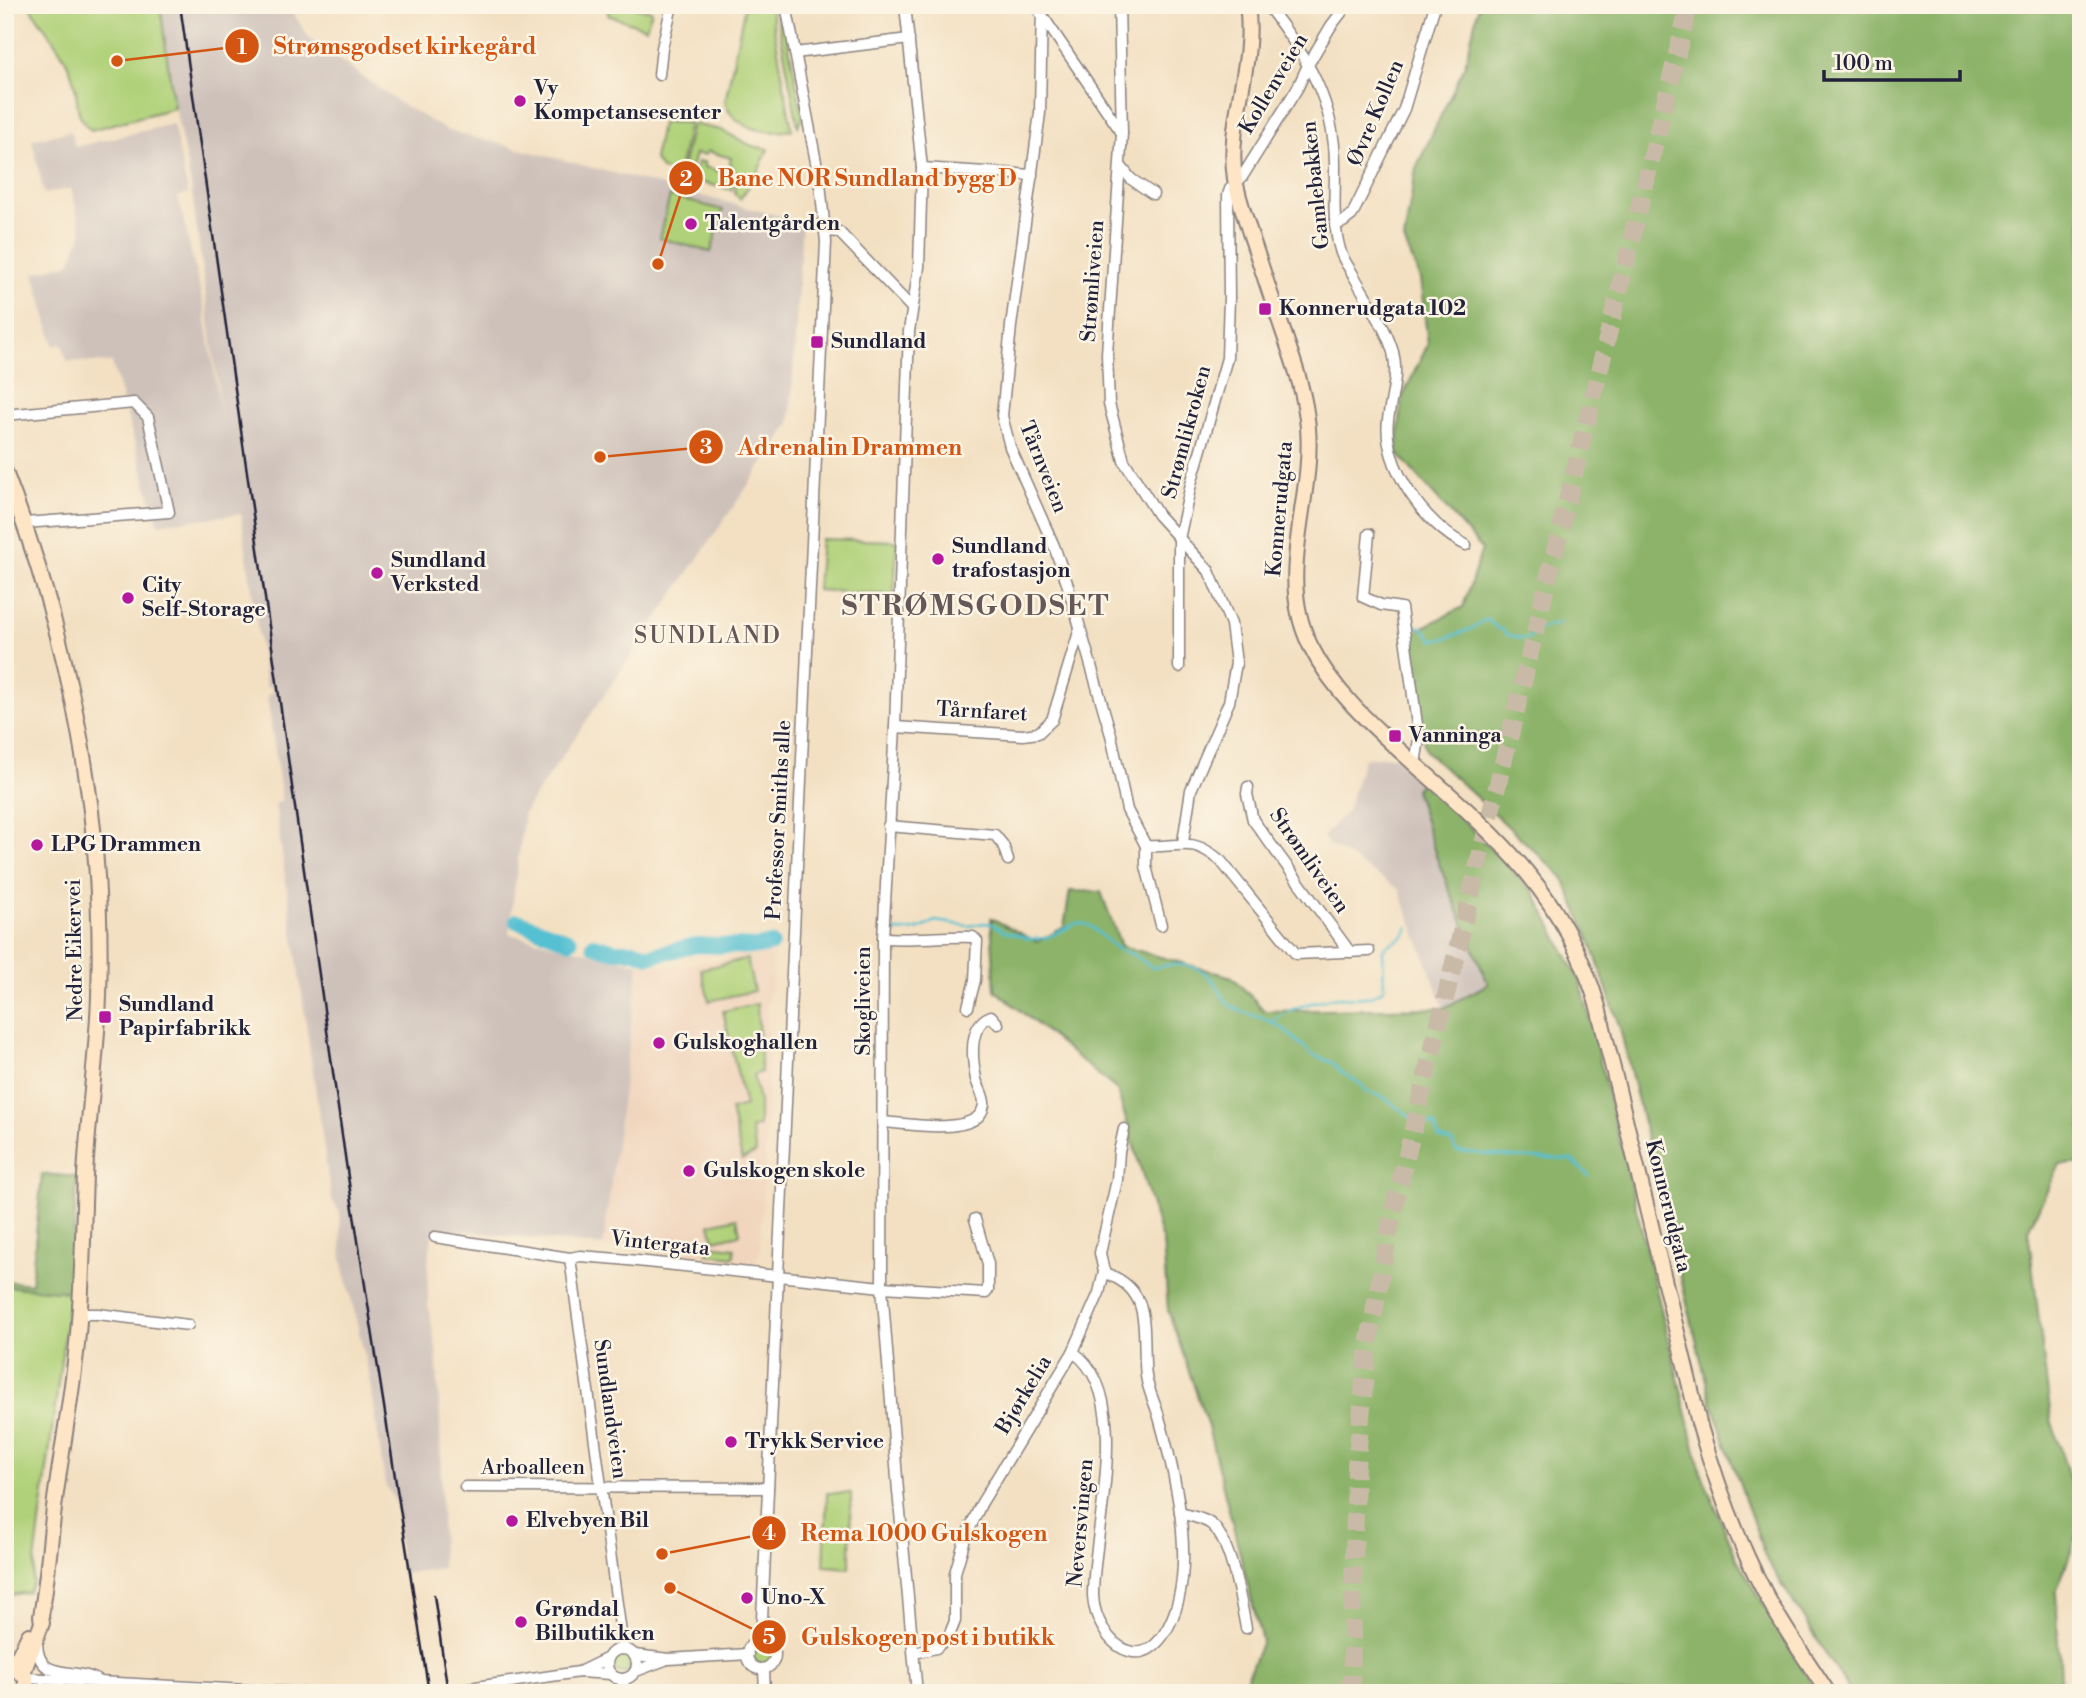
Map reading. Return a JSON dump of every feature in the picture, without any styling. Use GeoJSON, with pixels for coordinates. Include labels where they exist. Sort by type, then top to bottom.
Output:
{"type":"FeatureCollection","features":[{"type":"Feature","properties":{"kind":"main road","name":"Konnerudgata"},"geometry":{"type":"LineString","coordinates":[[1247,5],[1250,30],[1248,57],[1234,140],[1236,183],[1296,368],[1307,418],[1307,468],[1294,568],[1295,597],[1300,621],[1315,656],[1371,724],[1482,823],[1526,869],[1547,896],[1578,953],[1592,985],[1605,1032],[1695,1410],[1714,1476],[1766,1595],[1828,1693]]}},
{"type":"Feature","properties":{"kind":"main road","name":"Nedre Eikervei"},"geometry":{"type":"LineString","coordinates":[[5,472],[25,523],[71,686],[89,796],[95,859],[99,995],[85,1173],[80,1314],[40,1616],[24,1646],[19,1678]]}},
{"type":"Feature","properties":{"kind":"main road","name":"Nedre Eikervei"},"geometry":{"type":"LineString","coordinates":[[19,1678],[42,1623],[40,1616]]}},
{"type":"Feature","properties":{"kind":"street"},"geometry":{"type":"LineString","coordinates":[[659,75],[672,5]]}},
{"type":"Feature","properties":{"kind":"street","name":"Professor Smiths alle"},"geometry":{"type":"LineString","coordinates":[[761,1641],[825,283],[825,230],[820,183],[786,5]]}},
{"type":"Feature","properties":{"kind":"street","name":"Skogliveien"},"geometry":{"type":"LineString","coordinates":[[905,5],[922,168],[919,267],[911,307],[895,727],[883,938],[882,1287],[917,1693]]}},
{"type":"Feature","properties":{"kind":"street"},"geometry":{"type":"LineString","coordinates":[[1035,5],[1042,11],[1122,133]]}},
{"type":"Feature","properties":{"kind":"street","name":"Strømliveien"},"geometry":{"type":"LineString","coordinates":[[1119,5],[1122,133],[1107,354],[1109,404],[1124,461],[1158,514],[1209,571],[1231,624],[1236,663],[1229,702],[1191,790],[1183,842]]}},
{"type":"Feature","properties":{"kind":"street","name":"Gamlebakken"},"geometry":{"type":"LineString","coordinates":[[1267,5],[1309,63],[1324,94],[1336,167],[1333,193],[1335,225],[1341,255],[1386,333],[1393,353],[1395,371],[1388,434],[1395,464],[1418,506],[1451,538],[1466,545]]}},
{"type":"Feature","properties":{"kind":"street","name":"Kollenveien"},"geometry":{"type":"LineString","coordinates":[[1236,183],[1298,87],[1331,26],[1348,5]]}},
{"type":"Feature","properties":{"kind":"street","name":"Øvre Kollen"},"geometry":{"type":"LineString","coordinates":[[1335,225],[1352,215],[1399,118],[1412,88],[1435,5]]}},
{"type":"Feature","properties":{"kind":"street","name":"Tårnveien"},"geometry":{"type":"LineString","coordinates":[[1042,11],[1040,113],[1011,326],[1002,416],[1010,447],[1056,550],[1111,734],[1126,810],[1146,846],[1146,866],[1161,925]]}},
{"type":"Feature","properties":{"kind":"street"},"geometry":{"type":"LineString","coordinates":[[795,53],[909,39]]}},
{"type":"Feature","properties":{"kind":"street"},"geometry":{"type":"LineString","coordinates":[[1120,165],[1132,179],[1153,194]]}},
{"type":"Feature","properties":{"kind":"street"},"geometry":{"type":"LineString","coordinates":[[922,168],[1032,175]]}},
{"type":"Feature","properties":{"kind":"street","name":"Konnerudgata"},"geometry":{"type":"LineString","coordinates":[[1229,334],[1228,195],[1236,183]]}},
{"type":"Feature","properties":{"kind":"street"},"geometry":{"type":"LineString","coordinates":[[825,230],[840,233],[911,307]]}},
{"type":"Feature","properties":{"kind":"street","name":"Strømlikroken"},"geometry":{"type":"LineString","coordinates":[[1180,539],[1191,484],[1227,358],[1229,334]]}},
{"type":"Feature","properties":{"kind":"street"},"geometry":{"type":"LineString","coordinates":[[5,415],[134,403],[148,416],[169,512],[25,523]]}},
{"type":"Feature","properties":{"kind":"street"},"geometry":{"type":"LineString","coordinates":[[1369,534],[1363,597],[1381,605],[1401,608],[1419,739],[1415,764]]}},
{"type":"Feature","properties":{"kind":"street"},"geometry":{"type":"LineString","coordinates":[[1179,667],[1180,539]]}},
{"type":"Feature","properties":{"kind":"street","name":"Tårnfaret"},"geometry":{"type":"LineString","coordinates":[[895,727],[1023,735],[1038,733],[1052,720],[1080,631]]}},
{"type":"Feature","properties":{"kind":"street","name":"Strømliveien"},"geometry":{"type":"LineString","coordinates":[[1248,787],[1253,820],[1350,952]]}},
{"type":"Feature","properties":{"kind":"street"},"geometry":{"type":"LineString","coordinates":[[888,826],[995,835],[1009,860]]}},
{"type":"Feature","properties":{"kind":"street"},"geometry":{"type":"LineString","coordinates":[[1146,846],[1183,842],[1208,849],[1221,861],[1296,954],[1369,951]]}},
{"type":"Feature","properties":{"kind":"street"},"geometry":{"type":"LineString","coordinates":[[883,938],[905,939],[937,935],[973,937],[977,941],[975,980],[968,1007]]}},
{"type":"Feature","properties":{"kind":"street"},"geometry":{"type":"LineString","coordinates":[[883,1122],[944,1125],[975,1119],[984,1105],[975,1069],[975,1030],[982,1019],[991,1016],[998,1024]]}},
{"type":"Feature","properties":{"kind":"street","name":"Bjørkelia"},"geometry":{"type":"LineString","coordinates":[[914,1653],[936,1648],[949,1636],[955,1621],[955,1573],[965,1539],[981,1504],[1073,1352],[1099,1293],[1104,1272],[1100,1253],[1117,1180],[1124,1129]]}},
{"type":"Feature","properties":{"kind":"street","name":"Vintergata"},"geometry":{"type":"LineString","coordinates":[[435,1237],[570,1258],[580,1256],[618,1259],[882,1287],[987,1292],[989,1268],[975,1219]]}},
{"type":"Feature","properties":{"kind":"street","name":"Sundlandveien"},"geometry":{"type":"LineString","coordinates":[[570,1258],[623,1648]]}},
{"type":"Feature","properties":{"kind":"street","name":"Neversvingen"},"geometry":{"type":"LineString","coordinates":[[1073,1352],[1085,1360],[1093,1372],[1102,1398],[1107,1434],[1106,1483],[1093,1599],[1107,1635],[1118,1646],[1131,1652],[1144,1652],[1157,1644],[1173,1619],[1179,1595],[1184,1545],[1172,1467],[1147,1379],[1140,1306],[1133,1291],[1121,1279],[1104,1272]]}},
{"type":"Feature","properties":{"kind":"street"},"geometry":{"type":"LineString","coordinates":[[80,1314],[188,1325]]}},
{"type":"Feature","properties":{"kind":"street","name":"Arboalleen"},"geometry":{"type":"LineString","coordinates":[[466,1487],[768,1488]]}},
{"type":"Feature","properties":{"kind":"street"},"geometry":{"type":"LineString","coordinates":[[1180,1513],[1208,1522],[1223,1538],[1246,1628]]}},
{"type":"Feature","properties":{"kind":"street"},"geometry":{"type":"LineString","coordinates":[[37,1636],[37,1651],[45,1667],[92,1676],[103,1683]]}},
{"type":"Feature","properties":{"kind":"street"},"geometry":{"type":"LineString","coordinates":[[761,1641],[770,1644],[775,1652],[774,1661],[764,1669],[752,1665],[748,1654],[750,1646],[761,1641]]}},
{"type":"Feature","properties":{"kind":"street"},"geometry":{"type":"LineString","coordinates":[[579,1672],[623,1648],[635,1655],[669,1658],[748,1654]]}},
{"type":"Feature","properties":{"kind":"street"},"geometry":{"type":"LineString","coordinates":[[635,1655],[638,1663],[636,1671]]}},
{"type":"Feature","properties":{"kind":"street"},"geometry":{"type":"LineString","coordinates":[[608,1658],[607,1667],[611,1674]]}},
{"type":"Feature","properties":{"kind":"street"},"geometry":{"type":"LineString","coordinates":[[623,1679],[669,1658]]}},
{"type":"Feature","properties":{"kind":"street"},"geometry":{"type":"LineString","coordinates":[[764,1669],[765,1693]]}},
{"type":"Feature","properties":{"kind":"street"},"geometry":{"type":"LineString","coordinates":[[462,1689],[579,1672],[611,1674],[623,1679]]}},
{"type":"Feature","properties":{"kind":"street"},"geometry":{"type":"LineString","coordinates":[[19,1678],[302,1693]]}},
{"type":"Feature","properties":{"kind":"street"},"geometry":{"type":"LineString","coordinates":[[623,1679],[624,1693]]}},
{"type":"Feature","properties":{"kind":"street"},"geometry":{"type":"LineString","coordinates":[[399,1693],[421,1692]]}},
{"type":"Feature","properties":{"kind":"shaded area","name":"Sundland"},"geometry":{"type":"Polygon","coordinates":[[[160,5],[288,5],[310,39],[398,102],[446,130],[802,222],[790,424],[524,812],[509,934],[639,964],[603,1246],[438,1228],[433,1231],[428,1261],[428,1305],[436,1348],[440,1420],[442,1568],[401,1574],[396,1502],[385,1484],[371,1383],[342,1260],[340,1213],[331,1198],[275,805],[282,800],[267,695],[272,693],[271,686],[266,687],[241,514],[158,524],[112,363],[67,361],[62,344],[54,346],[34,273],[70,263],[82,233],[71,188],[44,194],[32,140],[71,131],[75,147],[173,124],[188,194],[178,197],[204,307],[224,433],[191,185],[175,108],[160,5]]]}},
{"type":"Feature","properties":{"kind":"shaded area"},"geometry":{"type":"Polygon","coordinates":[[[1394,756],[1424,780],[1437,859],[1488,984],[1444,1008],[1399,889],[1328,844],[1323,837],[1347,811],[1364,758],[1394,756]]]}},
{"type":"Feature","properties":{"kind":"shaded area","name":"Gulskogen skole"},"geometry":{"type":"Polygon","coordinates":[[[773,948],[772,985],[766,1009],[768,1096],[760,1251],[756,1264],[603,1246],[639,964],[684,966],[773,948]]]}},
{"type":"Feature","properties":{"kind":"green space"},"geometry":{"type":"Polygon","coordinates":[[[29,5],[160,5],[174,108],[91,130],[78,109],[72,74],[56,44],[29,5]]]}},
{"type":"Feature","properties":{"kind":"green space"},"geometry":{"type":"Polygon","coordinates":[[[605,5],[627,5],[652,11],[646,28],[608,15],[608,10],[600,8],[605,5]]]}},
{"type":"Feature","properties":{"kind":"green space"},"geometry":{"type":"Polygon","coordinates":[[[745,5],[770,5],[792,130],[773,132],[752,128],[735,118],[725,102],[745,5]]]}},
{"type":"Feature","properties":{"kind":"green space"},"geometry":{"type":"Polygon","coordinates":[[[775,5],[781,5],[803,118],[798,126],[775,5]]]}},
{"type":"Feature","properties":{"kind":"green space"},"geometry":{"type":"Polygon","coordinates":[[[1479,5],[2081,5],[2081,1164],[2060,1164],[2028,1230],[2051,1419],[2081,1516],[2081,1524],[2056,1593],[2062,1693],[1851,1693],[1766,1559],[1711,1401],[1620,1028],[1591,943],[1563,877],[1426,751],[1418,723],[1408,635],[1463,607],[1482,549],[1397,453],[1402,398],[1428,344],[1420,279],[1404,240],[1416,168],[1465,65],[1479,5]]]}},
{"type":"Feature","properties":{"kind":"green space"},"geometry":{"type":"Polygon","coordinates":[[[664,122],[689,123],[678,176],[661,169],[654,159],[661,125],[664,122]]]}},
{"type":"Feature","properties":{"kind":"green space"},"geometry":{"type":"Polygon","coordinates":[[[692,124],[721,130],[752,146],[768,149],[756,176],[740,199],[735,194],[736,174],[730,163],[731,158],[707,151],[706,155],[695,154],[688,179],[680,177],[692,124]]]}},
{"type":"Feature","properties":{"kind":"green space"},"geometry":{"type":"Polygon","coordinates":[[[698,162],[704,162],[704,167],[726,173],[729,167],[732,173],[732,190],[692,180],[698,162]]]}},
{"type":"Feature","properties":{"kind":"green space","name":"Talentgården"},"geometry":{"type":"Polygon","coordinates":[[[670,196],[723,210],[711,252],[659,238],[670,196]]]}},
{"type":"Feature","properties":{"kind":"green space"},"geometry":{"type":"Polygon","coordinates":[[[821,539],[897,541],[894,595],[817,590],[821,539]]]}},
{"type":"Feature","properties":{"kind":"green space"},"geometry":{"type":"Polygon","coordinates":[[[1424,780],[1535,894],[1581,983],[1701,1472],[1738,1561],[1817,1693],[1241,1693],[1262,1641],[1208,1427],[1168,1310],[1163,1243],[1117,1090],[995,990],[991,918],[1037,942],[1064,927],[1070,891],[1101,892],[1121,946],[1232,977],[1265,1011],[1444,1008],[1488,984],[1437,859],[1415,789],[1424,780]]]}},
{"type":"Feature","properties":{"kind":"green space"},"geometry":{"type":"Polygon","coordinates":[[[747,959],[754,991],[709,1001],[701,969],[747,959]]]}},
{"type":"Feature","properties":{"kind":"green space"},"geometry":{"type":"Polygon","coordinates":[[[757,1004],[761,1072],[753,1075],[759,1100],[759,1126],[751,1129],[756,1153],[742,1160],[731,1110],[745,1106],[723,1011],[757,1004]]]}},
{"type":"Feature","properties":{"kind":"green space"},"geometry":{"type":"Polygon","coordinates":[[[42,1174],[77,1177],[70,1292],[5,1286],[5,1281],[31,1284],[42,1174]]]}},
{"type":"Feature","properties":{"kind":"green space"},"geometry":{"type":"Polygon","coordinates":[[[737,1218],[740,1234],[714,1240],[710,1224],[737,1218]]]}},
{"type":"Feature","properties":{"kind":"green space"},"geometry":{"type":"Polygon","coordinates":[[[708,1245],[735,1248],[734,1257],[707,1254],[708,1245]]]}},
{"type":"Feature","properties":{"kind":"green space"},"geometry":{"type":"Polygon","coordinates":[[[5,1286],[70,1292],[32,1585],[28,1592],[5,1596],[5,1286]]]}},
{"type":"Feature","properties":{"kind":"green space"},"geometry":{"type":"Polygon","coordinates":[[[827,1493],[851,1493],[850,1568],[824,1566],[827,1493]]]}},
{"type":"Feature","properties":{"kind":"green space"},"geometry":{"type":"Polygon","coordinates":[[[762,1646],[768,1649],[771,1655],[768,1661],[762,1664],[756,1661],[753,1655],[756,1649],[762,1646]]]}},
{"type":"Feature","properties":{"kind":"green space"},"geometry":{"type":"Polygon","coordinates":[[[622,1655],[628,1658],[631,1664],[628,1670],[622,1673],[616,1670],[613,1664],[616,1658],[622,1655]]]}},
{"type":"Feature","properties":{"kind":"waterway"},"geometry":{"type":"LineString","coordinates":[[1409,624],[1423,628],[1433,640],[1447,638],[1473,628],[1484,620],[1488,620],[1506,634],[1523,639],[1529,638],[1541,628],[1560,623]]}},
{"type":"Feature","properties":{"kind":"waterway"},"geometry":{"type":"LineString","coordinates":[[517,921],[570,941]]}},
{"type":"Feature","properties":{"kind":"waterway"},"geometry":{"type":"LineString","coordinates":[[894,934],[922,928],[935,921],[969,926],[992,924],[1004,931],[1030,939],[1046,938],[1077,923],[1089,925],[1117,949],[1134,955],[1153,968],[1180,965],[1204,972],[1230,1005],[1271,1022],[1289,1011],[1316,1002],[1338,997],[1365,997],[1380,992],[1384,988],[1383,949],[1401,938],[1408,927]]}},
{"type":"Feature","properties":{"kind":"waterway"},"geometry":{"type":"LineString","coordinates":[[594,945],[615,951],[635,951],[649,956],[697,945],[758,947],[771,944]]}},
{"type":"Feature","properties":{"kind":"waterway"},"geometry":{"type":"LineString","coordinates":[[1271,1022],[1313,1055],[1333,1063],[1367,1092],[1383,1097],[1422,1125],[1434,1124],[1439,1138],[1452,1142],[1456,1151],[1572,1160],[1589,1176]]}},
{"type":"Feature","properties":{"kind":"tunnel"},"geometry":{"type":"LineString","coordinates":[[1351,1693],[1356,1466],[1368,1346],[1392,1215],[1689,5]]}},
{"type":"Feature","properties":{"kind":"tunnel"},"geometry":{"type":"LineString","coordinates":[[421,1692],[462,1689]]}},
{"type":"Feature","properties":{"kind":"railway"},"geometry":{"type":"LineString","coordinates":[[180,5],[348,1177],[429,1693]]}},
{"type":"Feature","properties":{"kind":"railway"},"geometry":{"type":"LineString","coordinates":[[434,1595],[448,1693]]}},
{"type":"Feature","properties":{"kind":"place","name":"Strømsgodset kirkegård"},"geometry":{"type":"Point","coordinates":[117,61]}},
{"type":"Feature","properties":{"kind":"place","name":"Vy Kompetansesenter"},"geometry":{"type":"Point","coordinates":[520,101]}},
{"type":"Feature","properties":{"kind":"place","name":"Talentgården"},"geometry":{"type":"Point","coordinates":[691,224]}},
{"type":"Feature","properties":{"kind":"place","name":"Bane NOR Sundland bygg D"},"geometry":{"type":"Point","coordinates":[658,264]}},
{"type":"Feature","properties":{"kind":"place","name":"Konnerudgata 102"},"geometry":{"type":"Point","coordinates":[1265,309]}},
{"type":"Feature","properties":{"kind":"place","name":"Sundland"},"geometry":{"type":"Point","coordinates":[817,342]}},
{"type":"Feature","properties":{"kind":"place","name":"Adrenalin Drammen"},"geometry":{"type":"Point","coordinates":[600,457]}},
{"type":"Feature","properties":{"kind":"place","name":"Sundland trafostasjon"},"geometry":{"type":"Point","coordinates":[938,559]}},
{"type":"Feature","properties":{"kind":"place","name":"Sundland Verksted"},"geometry":{"type":"Point","coordinates":[377,573]}},
{"type":"Feature","properties":{"kind":"place","name":"City Self-Storage"},"geometry":{"type":"Point","coordinates":[128,598]}},
{"type":"Feature","properties":{"kind":"place","name":"Vanninga"},"geometry":{"type":"Point","coordinates":[1395,736]}},
{"type":"Feature","properties":{"kind":"place","name":"LPG Drammen"},"geometry":{"type":"Point","coordinates":[37,845]}},
{"type":"Feature","properties":{"kind":"place","name":"Sundland Papirfabrikk"},"geometry":{"type":"Point","coordinates":[105,1017]}},
{"type":"Feature","properties":{"kind":"place","name":"Gulskoghallen"},"geometry":{"type":"Point","coordinates":[659,1043]}},
{"type":"Feature","properties":{"kind":"place","name":"Gulskogen skole"},"geometry":{"type":"Point","coordinates":[689,1171]}},
{"type":"Feature","properties":{"kind":"place","name":"Trykk Service"},"geometry":{"type":"Point","coordinates":[731,1442]}},
{"type":"Feature","properties":{"kind":"place","name":"Elvebyen Bil"},"geometry":{"type":"Point","coordinates":[512,1521]}},
{"type":"Feature","properties":{"kind":"place","name":"Rema 1000 Gulskogen"},"geometry":{"type":"Point","coordinates":[662,1554]}},
{"type":"Feature","properties":{"kind":"place","name":"Gulskogen post i butikk"},"geometry":{"type":"Point","coordinates":[670,1588]}},
{"type":"Feature","properties":{"kind":"place","name":"Uno-X"},"geometry":{"type":"Point","coordinates":[747,1598]}},
{"type":"Feature","properties":{"kind":"place","name":"Grøndal Bilbutikken"},"geometry":{"type":"Point","coordinates":[521,1622]}},
{"type":"Feature","properties":{"kind":"district","name":"STRØMSGODSET"},"geometry":{"type":"Point","coordinates":[976,606]}},
{"type":"Feature","properties":{"kind":"district","name":"SUNDLAND"},"geometry":{"type":"Point","coordinates":[708,636]}}]}
